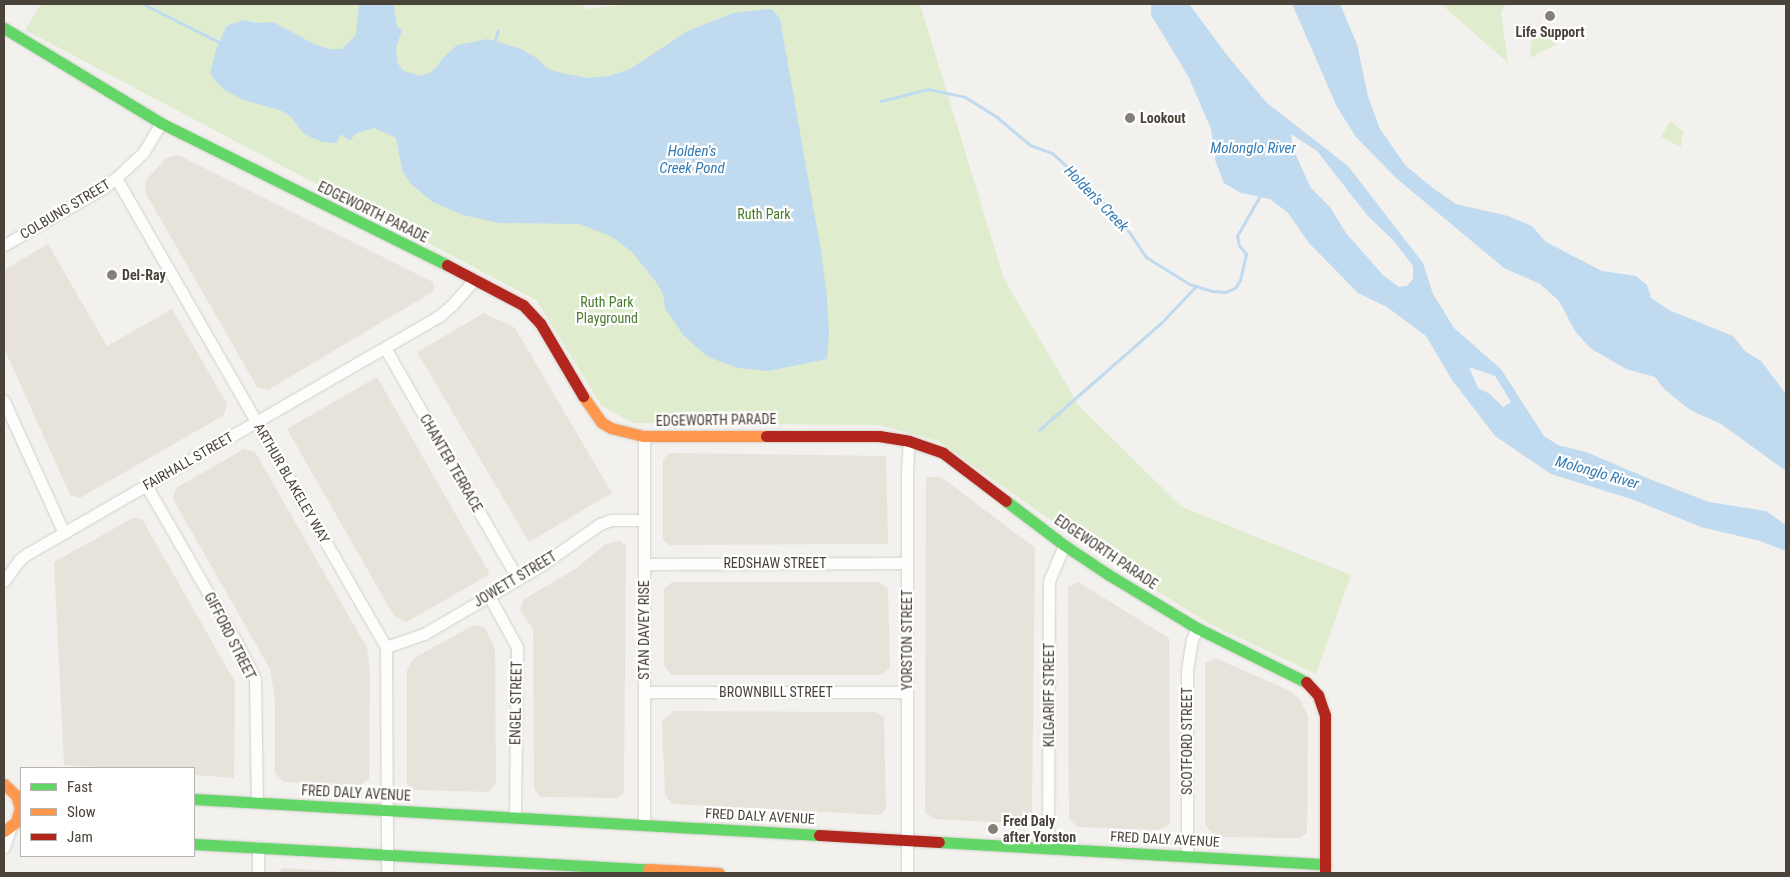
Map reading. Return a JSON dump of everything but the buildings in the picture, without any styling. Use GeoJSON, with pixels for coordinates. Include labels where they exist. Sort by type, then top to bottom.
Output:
{"type":"FeatureCollection","features":[{"type":"Feature","properties":{"kind":"street","name":"EDGEWORTH PARADE"},"geometry":{"type":"LineString","coordinates":[[4,28],[161,123],[475,279],[523,305],[533,314],[582,398],[601,422],[621,432],[644,436],[725,434],[879,436],[909,441],[942,453],[1064,545],[1109,575],[1197,628],[1305,680],[1318,695],[1325,715],[1325,868]]}},
{"type":"Feature","properties":{"kind":"street","name":"COLBUNG STREET"},"geometry":{"type":"LineString","coordinates":[[4,245],[100,190],[116,178],[143,153],[161,123]]}},
{"type":"Feature","properties":{"kind":"street","name":"ARTHUR BLAKELEY WAY"},"geometry":{"type":"LineString","coordinates":[[116,178],[386,647],[387,873]]}},
{"type":"Feature","properties":{"kind":"street","name":"FAIRHALL STREET"},"geometry":{"type":"LineString","coordinates":[[4,581],[19,560],[445,312],[475,279]]}},
{"type":"Feature","properties":{"kind":"street","name":"CHANTER TERRACE"},"geometry":{"type":"LineString","coordinates":[[385,348],[518,579]]}},
{"type":"Feature","properties":{"kind":"street"},"geometry":{"type":"LineString","coordinates":[[4,401],[64,533]]}},
{"type":"Feature","properties":{"kind":"street","name":"STAN DAVEY RISE"},"geometry":{"type":"LineString","coordinates":[[644,436],[644,824]]}},
{"type":"Feature","properties":{"kind":"street","name":"YORSTON STREET"},"geometry":{"type":"LineString","coordinates":[[907,873],[907,461],[909,441]]}},
{"type":"Feature","properties":{"kind":"street","name":"GIFFORD STREET"},"geometry":{"type":"LineString","coordinates":[[146,485],[237,643],[255,679],[257,802]]}},
{"type":"Feature","properties":{"kind":"street","name":"JOWETT STREET"},"geometry":{"type":"LineString","coordinates":[[386,647],[424,634],[540,566],[600,524],[611,520],[644,520]]}},
{"type":"Feature","properties":{"kind":"street","name":"KILGARIFF STREET"},"geometry":{"type":"LineString","coordinates":[[1048,848],[1049,581],[1064,545]]}},
{"type":"Feature","properties":{"kind":"street","name":"REDSHAW STREET"},"geometry":{"type":"LineString","coordinates":[[644,564],[907,563]]}},
{"type":"Feature","properties":{"kind":"street","name":"ENGEL STREET"},"geometry":{"type":"LineString","coordinates":[[489,596],[517,647],[515,817]]}},
{"type":"Feature","properties":{"kind":"street","name":"SCOTFORD STREET"},"geometry":{"type":"LineString","coordinates":[[1187,856],[1188,670],[1192,640],[1197,628]]}},
{"type":"Feature","properties":{"kind":"street","name":"BROWNBILL STREET"},"geometry":{"type":"LineString","coordinates":[[644,692],[907,692]]}},
{"type":"Feature","properties":{"kind":"street"},"geometry":{"type":"LineString","coordinates":[[4,784],[19,795],[20,808],[4,847]]}},
{"type":"Feature","properties":{"kind":"street","name":"FRED DALY AVENUE"},"geometry":{"type":"LineString","coordinates":[[195,798],[1187,856],[1325,868]]}},
{"type":"Feature","properties":{"kind":"street"},"geometry":{"type":"LineString","coordinates":[[195,844],[387,854],[516,868],[719,873]]}},
{"type":"Feature","properties":{"kind":"street"},"geometry":{"type":"LineString","coordinates":[[258,847],[258,873]]}},
{"type":"Feature","properties":{"kind":"shaded area"},"geometry":{"type":"Polygon","coordinates":[[[178,155],[433,282],[434,291],[268,390],[257,387],[145,192],[146,180],[166,158],[178,155]]]}},
{"type":"Feature","properties":{"kind":"shaded area"},"geometry":{"type":"Polygon","coordinates":[[[48,244],[107,346],[172,309],[227,404],[224,415],[80,498],[70,495],[4,348],[4,270],[48,244]]]}},
{"type":"Feature","properties":{"kind":"shaded area"},"geometry":{"type":"Polygon","coordinates":[[[484,313],[515,328],[612,493],[529,542],[417,352],[484,313]]]}},
{"type":"Feature","properties":{"kind":"shaded area"},"geometry":{"type":"Polygon","coordinates":[[[377,377],[490,574],[407,622],[394,616],[287,429],[377,377]]]}},
{"type":"Feature","properties":{"kind":"shaded area"},"geometry":{"type":"Polygon","coordinates":[[[244,449],[255,452],[367,648],[370,671],[369,779],[360,786],[283,782],[275,773],[275,699],[270,669],[173,499],[176,488],[244,449]]]}},
{"type":"Feature","properties":{"kind":"shaded area"},"geometry":{"type":"Polygon","coordinates":[[[669,453],[886,456],[888,544],[669,545],[663,539],[663,460],[669,453]]]}},
{"type":"Feature","properties":{"kind":"shaded area"},"geometry":{"type":"Polygon","coordinates":[[[926,477],[941,477],[1035,548],[1032,815],[1025,824],[935,819],[925,812],[926,477]]]}},
{"type":"Feature","properties":{"kind":"shaded area"},"geometry":{"type":"Polygon","coordinates":[[[133,518],[142,519],[235,682],[234,778],[195,775],[195,767],[93,767],[64,765],[54,562],[133,518]]]}},
{"type":"Feature","properties":{"kind":"shaded area"},"geometry":{"type":"Polygon","coordinates":[[[620,541],[626,546],[624,792],[618,798],[540,797],[534,789],[533,629],[520,610],[524,599],[577,568],[605,544],[620,541]]]}},
{"type":"Feature","properties":{"kind":"shaded area"},"geometry":{"type":"Polygon","coordinates":[[[672,582],[879,582],[888,588],[890,668],[881,675],[671,675],[664,665],[664,589],[672,582]]]}},
{"type":"Feature","properties":{"kind":"shaded area"},"geometry":{"type":"Polygon","coordinates":[[[1078,582],[1169,638],[1170,824],[1159,830],[1078,827],[1069,819],[1068,587],[1078,582]]]}},
{"type":"Feature","properties":{"kind":"shaded area"},"geometry":{"type":"Polygon","coordinates":[[[474,625],[485,628],[495,649],[496,783],[488,792],[414,790],[407,783],[407,670],[414,658],[474,625]]]}},
{"type":"Feature","properties":{"kind":"shaded area"},"geometry":{"type":"Polygon","coordinates":[[[1215,658],[1288,690],[1299,698],[1308,716],[1307,833],[1300,838],[1217,837],[1205,825],[1205,663],[1215,658]]]}},
{"type":"Feature","properties":{"kind":"shaded area"},"geometry":{"type":"Polygon","coordinates":[[[673,711],[875,712],[884,717],[886,808],[880,815],[672,804],[665,795],[662,721],[673,711]]]}},
{"type":"Feature","properties":{"kind":"shaded area"},"geometry":{"type":"Polygon","coordinates":[[[283,868],[362,873],[278,873],[283,868]]]}},
{"type":"Feature","properties":{"kind":"green space","name":"Ruth Park"},"geometry":{"type":"Polygon","coordinates":[[[41,4],[582,4],[587,9],[626,4],[920,4],[1004,279],[1080,407],[1182,507],[1351,575],[1316,674],[1210,624],[1109,561],[938,441],[879,425],[632,423],[601,405],[536,300],[25,30],[41,4]]]}},
{"type":"Feature","properties":{"kind":"green space"},"geometry":{"type":"Polygon","coordinates":[[[1441,4],[1506,4],[1501,12],[1508,63],[1441,4]]]}},
{"type":"Feature","properties":{"kind":"green space"},"geometry":{"type":"Polygon","coordinates":[[[1532,29],[1557,44],[1530,58],[1532,29]]]}},
{"type":"Feature","properties":{"kind":"green space"},"geometry":{"type":"Polygon","coordinates":[[[1670,121],[1683,131],[1681,147],[1661,137],[1670,121]]]}},
{"type":"Feature","properties":{"kind":"water","name":"Holden's Creek Pond"},"geometry":{"type":"Polygon","coordinates":[[[359,4],[394,4],[397,26],[402,30],[396,48],[397,62],[402,70],[419,76],[430,73],[457,45],[488,39],[521,49],[535,57],[548,69],[557,72],[587,78],[609,76],[630,69],[686,32],[700,26],[733,13],[773,10],[780,19],[821,251],[829,331],[827,359],[768,371],[738,368],[708,357],[683,335],[665,308],[663,294],[656,282],[632,252],[612,237],[580,224],[499,223],[463,215],[433,202],[411,184],[402,170],[396,138],[374,128],[355,134],[351,140],[348,140],[341,134],[336,143],[322,142],[304,134],[291,117],[280,110],[243,100],[225,90],[210,73],[216,50],[226,27],[231,24],[244,20],[257,23],[273,22],[314,44],[329,49],[342,49],[356,35],[359,4]]]}},
{"type":"Feature","properties":{"kind":"water","name":"Molonglo River"},"geometry":{"type":"Polygon","coordinates":[[[1151,4],[1189,4],[1227,55],[1267,103],[1348,166],[1423,263],[1433,294],[1454,328],[1501,369],[1544,436],[1558,445],[1586,452],[1709,502],[1766,511],[1786,525],[1786,551],[1760,541],[1701,527],[1634,500],[1551,474],[1495,436],[1452,380],[1426,336],[1387,307],[1358,293],[1309,243],[1288,213],[1270,199],[1241,193],[1224,183],[1215,160],[1211,129],[1188,76],[1151,15],[1151,4]],[[1291,134],[1293,149],[1311,188],[1330,207],[1346,233],[1383,275],[1399,287],[1407,286],[1413,279],[1413,266],[1394,241],[1367,215],[1317,151],[1291,134]],[[1469,367],[1478,388],[1490,394],[1503,407],[1511,402],[1495,376],[1469,367]]]}},
{"type":"Feature","properties":{"kind":"water"},"geometry":{"type":"Polygon","coordinates":[[[1292,4],[1340,4],[1357,44],[1368,96],[1380,129],[1406,166],[1433,188],[1456,204],[1508,216],[1532,226],[1546,242],[1602,271],[1636,276],[1647,285],[1651,298],[1669,310],[1733,336],[1745,351],[1761,361],[1786,394],[1786,471],[1721,424],[1690,410],[1664,389],[1655,377],[1626,369],[1590,348],[1575,331],[1559,301],[1540,284],[1504,268],[1396,178],[1356,137],[1337,107],[1292,4]]]}},
{"type":"Feature","properties":{"kind":"waterway","name":"Holden's Creek"},"geometry":{"type":"LineString","coordinates":[[143,4],[219,42]]}},
{"type":"Feature","properties":{"kind":"waterway"},"geometry":{"type":"LineString","coordinates":[[495,40],[498,30]]}},
{"type":"Feature","properties":{"kind":"waterway","name":"Holden's Creek"},"geometry":{"type":"LineString","coordinates":[[881,101],[928,89],[965,97],[998,118],[1030,145],[1052,153],[1085,183],[1123,223],[1146,257],[1189,284],[1212,291],[1225,292],[1235,288],[1240,280],[1246,254],[1239,245],[1237,236],[1261,194]]}},
{"type":"Feature","properties":{"kind":"waterway"},"geometry":{"type":"LineString","coordinates":[[1039,430],[1161,323],[1196,286]]}},
{"type":"Feature","properties":{"kind":"traffic: fast"},"geometry":{"type":"LineString","coordinates":[[4,28],[161,123],[447,265]]}},
{"type":"Feature","properties":{"kind":"traffic: fast"},"geometry":{"type":"LineString","coordinates":[[1006,501],[1064,545],[1109,575],[1197,628],[1306,682]]}},
{"type":"Feature","properties":{"kind":"traffic: fast"},"geometry":{"type":"LineString","coordinates":[[195,799],[819,835]]}},
{"type":"Feature","properties":{"kind":"traffic: fast"},"geometry":{"type":"LineString","coordinates":[[939,842],[1325,864]]}},
{"type":"Feature","properties":{"kind":"traffic: fast"},"geometry":{"type":"LineString","coordinates":[[195,844],[648,869]]}},
{"type":"Feature","properties":{"kind":"traffic: slow"},"geometry":{"type":"LineString","coordinates":[[583,396],[601,422],[611,428],[644,436],[766,436]]}},
{"type":"Feature","properties":{"kind":"traffic: slow"},"geometry":{"type":"LineString","coordinates":[[4,784],[16,795],[20,808],[16,822],[4,831]]}},
{"type":"Feature","properties":{"kind":"traffic: slow"},"geometry":{"type":"LineString","coordinates":[[648,869],[719,873]]}},
{"type":"Feature","properties":{"kind":"traffic: jam"},"geometry":{"type":"LineString","coordinates":[[447,265],[523,305],[540,323],[583,396]]}},
{"type":"Feature","properties":{"kind":"traffic: jam"},"geometry":{"type":"LineString","coordinates":[[766,436],[879,436],[909,441],[943,453],[1006,501]]}},
{"type":"Feature","properties":{"kind":"traffic: jam"},"geometry":{"type":"LineString","coordinates":[[1306,682],[1318,695],[1325,715],[1325,873]]}},
{"type":"Feature","properties":{"kind":"traffic: jam"},"geometry":{"type":"LineString","coordinates":[[819,835],[939,842]]}},
{"type":"Feature","properties":{"kind":"place","name":"Life Support"},"geometry":{"type":"Point","coordinates":[1550,16]}},
{"type":"Feature","properties":{"kind":"place","name":"Lookout"},"geometry":{"type":"Point","coordinates":[1130,118]}},
{"type":"Feature","properties":{"kind":"place","name":"Del-Ray"},"geometry":{"type":"Point","coordinates":[112,275]}},
{"type":"Feature","properties":{"kind":"place","name":"Fred Daly after Yorston"},"geometry":{"type":"Point","coordinates":[993,829]}},
{"type":"Feature","properties":{"kind":"park label","name":"Ruth Park Playground"},"geometry":{"type":"Point","coordinates":[607,310]}}]}
